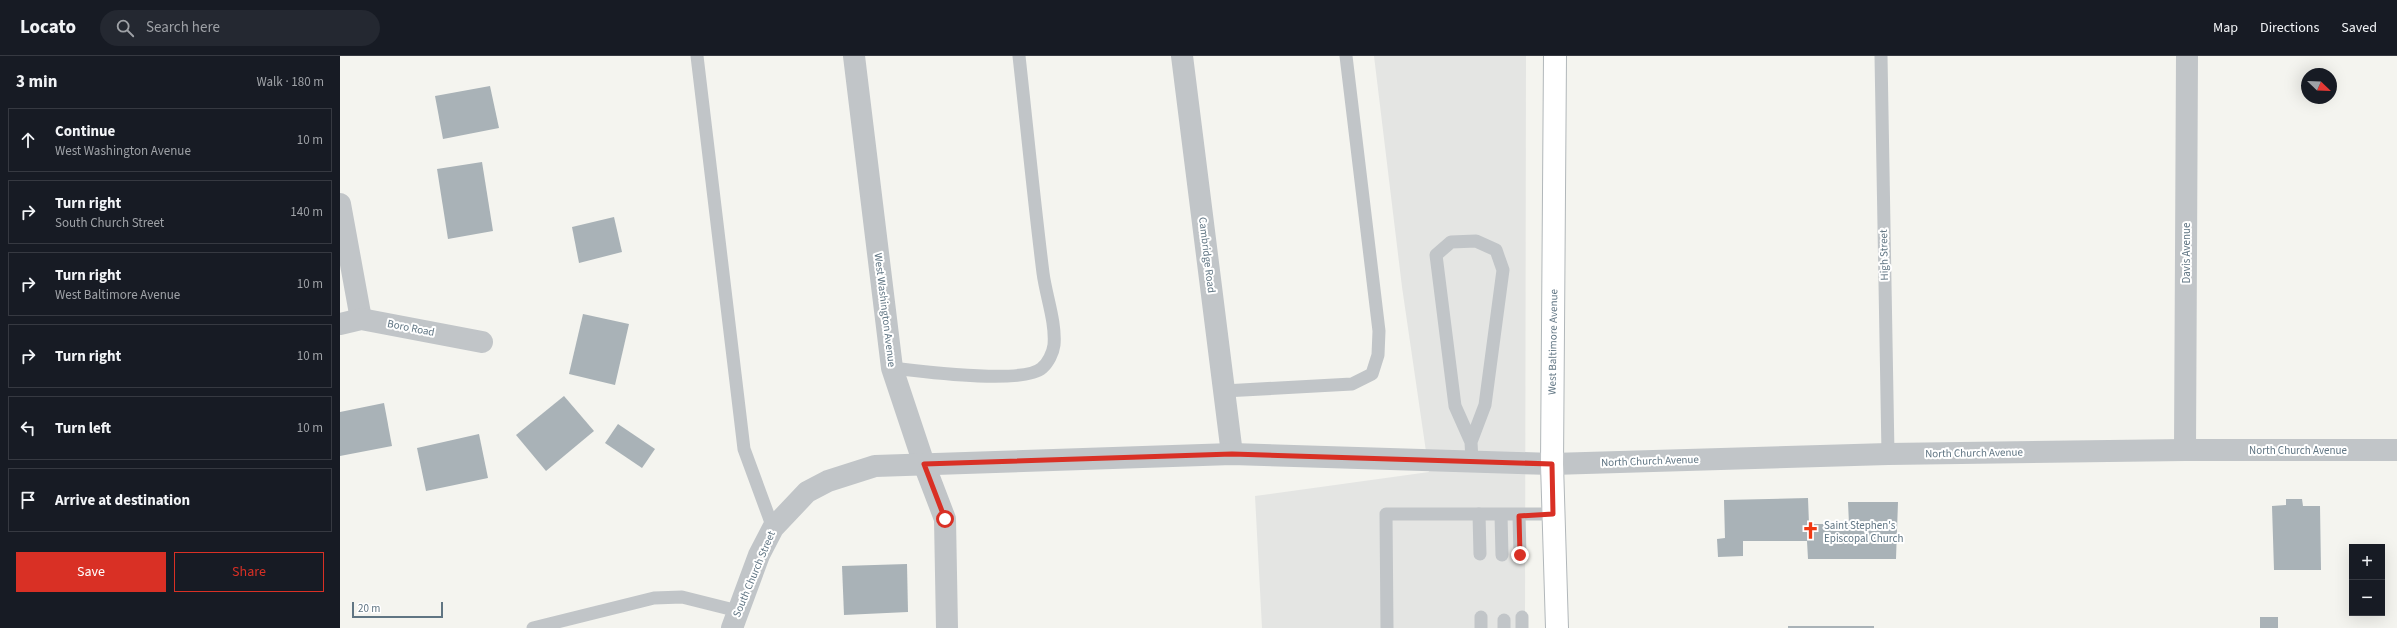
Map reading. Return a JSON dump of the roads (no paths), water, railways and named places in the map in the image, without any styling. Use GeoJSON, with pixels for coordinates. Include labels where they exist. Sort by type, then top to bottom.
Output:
{"type":"FeatureCollection","features":[{"type":"Feature","properties":{"kind":"main road","name":"West Baltimore Avenue"},"geometry":{"type":"LineString","coordinates":[[1555,56],[1552,464],[1557,628]]}},
{"type":"Feature","properties":{"kind":"street","name":"West Washington Avenue"},"geometry":{"type":"LineString","coordinates":[[854,56],[892,368],[924,464],[945,519],[947,628]]}},
{"type":"Feature","properties":{"kind":"street","name":"Cambridge Road"},"geometry":{"type":"LineString","coordinates":[[1182,56],[1232,454]]}},
{"type":"Feature","properties":{"kind":"street","name":"Davis Avenue"},"geometry":{"type":"LineString","coordinates":[[2185,450],[2187,56]]}},
{"type":"Feature","properties":{"kind":"street"},"geometry":{"type":"LineString","coordinates":[[340,204],[361,319]]}},
{"type":"Feature","properties":{"kind":"street","name":"Boro Road"},"geometry":{"type":"LineString","coordinates":[[340,324],[361,319],[482,342]]}},
{"type":"Feature","properties":{"kind":"street","name":"North Church Avenue"},"geometry":{"type":"LineString","coordinates":[[1552,464],[1888,454],[2185,450],[2397,450]]}},
{"type":"Feature","properties":{"kind":"street","name":"South Church Street"},"geometry":{"type":"LineString","coordinates":[[735,619],[773,528],[807,492],[828,481],[875,466],[1232,454],[1471,452],[1552,464]]}},
{"type":"Feature","properties":{"kind":"lane"},"geometry":{"type":"LineString","coordinates":[[697,56],[744,449],[773,528]]}},
{"type":"Feature","properties":{"kind":"lane"},"geometry":{"type":"LineString","coordinates":[[892,368],[981,377],[1018,375],[1041,370],[1050,358],[1054,344],[1043,274],[1019,56]]}},
{"type":"Feature","properties":{"kind":"lane"},"geometry":{"type":"LineString","coordinates":[[1224,391],[1352,384],[1372,374],[1378,355],[1379,331],[1346,56]]}},
{"type":"Feature","properties":{"kind":"lane","name":"High Street"},"geometry":{"type":"LineString","coordinates":[[1881,56],[1888,454]]}},
{"type":"Feature","properties":{"kind":"lane"},"geometry":{"type":"LineString","coordinates":[[1476,241],[1496,250],[1503,270],[1485,405],[1471,452],[1455,406],[1436,255],[1451,242],[1476,241]]}},
{"type":"Feature","properties":{"kind":"lane"},"geometry":{"type":"LineString","coordinates":[[1387,628],[1386,514],[1501,514],[1519,516],[1553,514]]}},
{"type":"Feature","properties":{"kind":"lane"},"geometry":{"type":"LineString","coordinates":[[1479,514],[1480,554]]}},
{"type":"Feature","properties":{"kind":"lane"},"geometry":{"type":"LineString","coordinates":[[1501,514],[1502,555]]}},
{"type":"Feature","properties":{"kind":"lane"},"geometry":{"type":"LineString","coordinates":[[1519,516],[1520,555]]}},
{"type":"Feature","properties":{"kind":"lane"},"geometry":{"type":"LineString","coordinates":[[533,628],[654,598],[682,597],[735,619]]}},
{"type":"Feature","properties":{"kind":"place","name":"Saint Stephen's Episcopal Church"},"geometry":{"type":"Point","coordinates":[1811,531]}}]}
